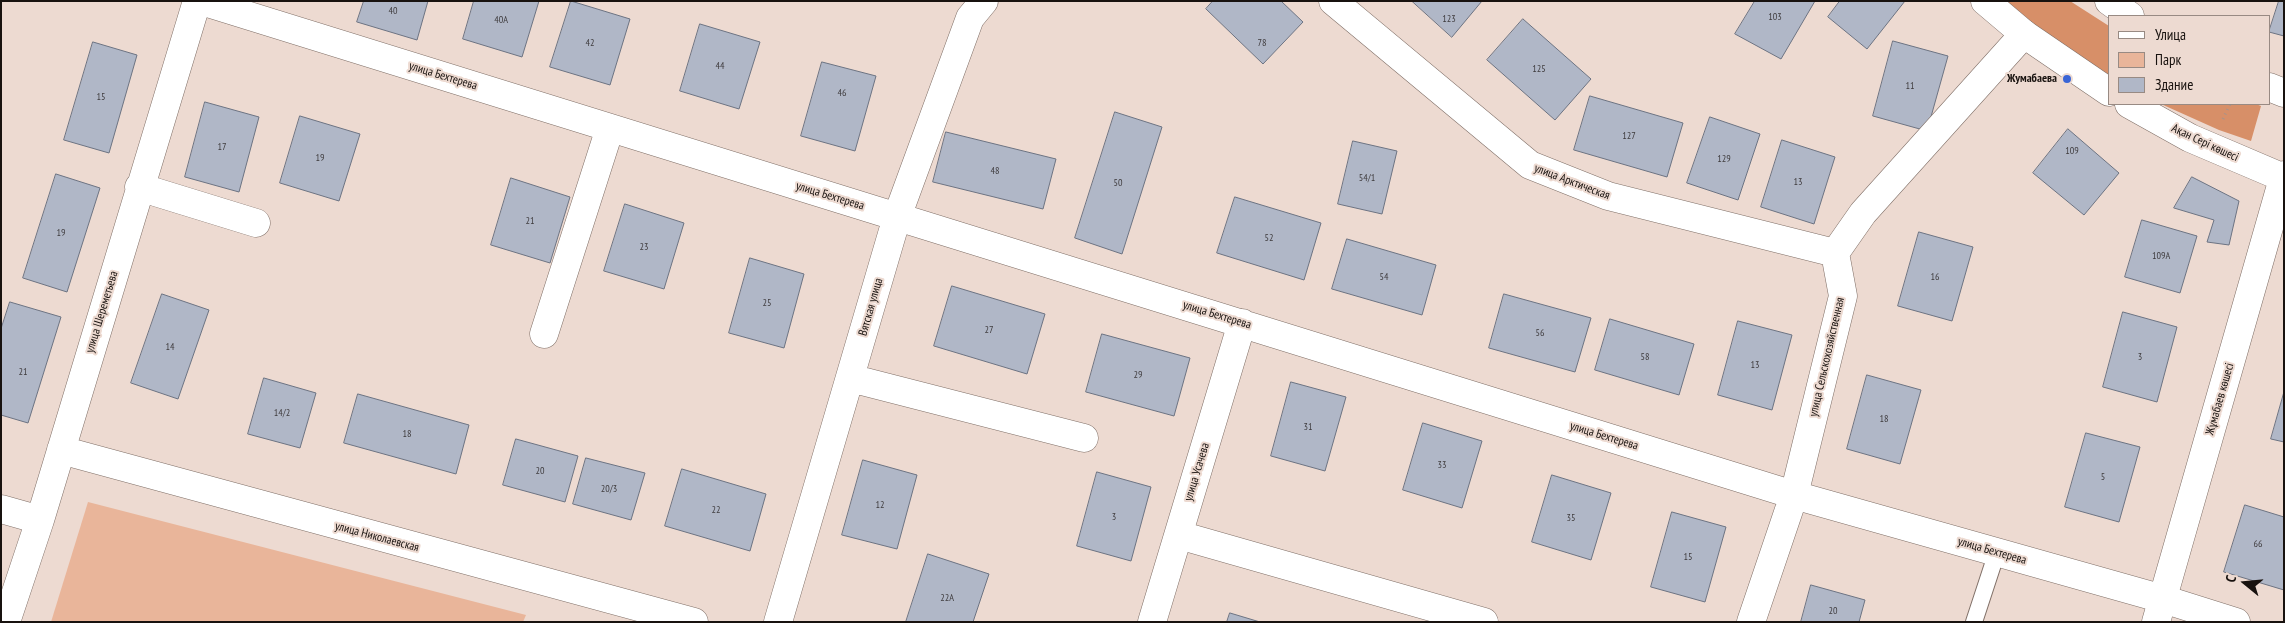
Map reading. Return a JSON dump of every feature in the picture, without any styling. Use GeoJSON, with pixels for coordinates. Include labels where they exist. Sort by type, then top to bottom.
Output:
{"type":"FeatureCollection","features":[{"type":"Feature","properties":{"kind":"street","name":"улица Шереметьева"},"geometry":{"type":"LineString","coordinates":[[6,622],[40,520],[197,1]]}},
{"type":"Feature","properties":{"kind":"street","name":"улица Бехтерева"},"geometry":{"type":"LineString","coordinates":[[201,1],[1794,495],[1997,552],[2159,610],[2236,622]]}},
{"type":"Feature","properties":{"kind":"street","name":"Вятская улица"},"geometry":{"type":"LineString","coordinates":[[778,622],[897,217],[970,18],[984,1]]}},
{"type":"Feature","properties":{"kind":"street","name":"улица Арктическая"},"geometry":{"type":"LineString","coordinates":[[1333,1],[1530,165],[1608,196],[1835,252]]}},
{"type":"Feature","properties":{"kind":"street"},"geometry":{"type":"LineString","coordinates":[[1985,1],[2024,34],[2108,91]]}},
{"type":"Feature","properties":{"kind":"street"},"geometry":{"type":"LineString","coordinates":[[2109,1],[2129,15]]}},
{"type":"Feature","properties":{"kind":"street"},"geometry":{"type":"LineString","coordinates":[[1835,252],[1863,213],[2024,34]]}},
{"type":"Feature","properties":{"kind":"street"},"geometry":{"type":"LineString","coordinates":[[2270,87],[2284,93]]}},
{"type":"Feature","properties":{"kind":"street","name":"Ақан Сері көшесі"},"geometry":{"type":"LineString","coordinates":[[2131,105],[2190,138],[2284,177]]}},
{"type":"Feature","properties":{"kind":"street"},"geometry":{"type":"LineString","coordinates":[[544,334],[610,128]]}},
{"type":"Feature","properties":{"kind":"street","name":"Жұмабаев көшесі"},"geometry":{"type":"LineString","coordinates":[[2159,610],[2284,177]]}},
{"type":"Feature","properties":{"kind":"street"},"geometry":{"type":"LineString","coordinates":[[140,187],[256,222]]}},
{"type":"Feature","properties":{"kind":"street","name":"улица Сельскохозяйственная"},"geometry":{"type":"LineString","coordinates":[[1751,622],[1794,495],[1843,296],[1835,252]]}},
{"type":"Feature","properties":{"kind":"street","name":"улица Усачева"},"geometry":{"type":"LineString","coordinates":[[1152,622],[1242,323]]}},
{"type":"Feature","properties":{"kind":"street"},"geometry":{"type":"LineString","coordinates":[[850,378],[1084,438]]}},
{"type":"Feature","properties":{"kind":"street","name":"улица Николаевская"},"geometry":{"type":"LineString","coordinates":[[61,450],[694,622]]}},
{"type":"Feature","properties":{"kind":"street"},"geometry":{"type":"LineString","coordinates":[[1,509],[40,520]]}},
{"type":"Feature","properties":{"kind":"street"},"geometry":{"type":"LineString","coordinates":[[1179,535],[1484,622]]}},
{"type":"Feature","properties":{"kind":"lane"},"geometry":{"type":"LineString","coordinates":[[1974,622],[1997,552]]}},
{"type":"Feature","properties":{"kind":"green space"},"geometry":{"type":"Polygon","coordinates":[[[88,502],[526,615],[523,622],[51,622],[88,502]]]}},
{"type":"Feature","properties":{"kind":"shaded area"},"geometry":{"type":"Polygon","coordinates":[[[2006,1],[2070,1],[2108,25],[2108,77],[2032,23],[2006,1]]]}},
{"type":"Feature","properties":{"kind":"shaded area"},"geometry":{"type":"Polygon","coordinates":[[[2163,105],[2261,106],[2251,141],[2219,130],[2163,105]]]}},
{"type":"Feature","properties":{"kind":"building"},"geometry":{"type":"Polygon","coordinates":[[[364,1],[428,1],[417,40],[357,22],[364,1]]]}},
{"type":"Feature","properties":{"kind":"building"},"geometry":{"type":"Polygon","coordinates":[[[474,1],[539,1],[522,57],[463,39],[474,1]]]}},
{"type":"Feature","properties":{"kind":"building"},"geometry":{"type":"Polygon","coordinates":[[[571,1],[630,19],[610,85],[550,67],[571,1]]]}},
{"type":"Feature","properties":{"kind":"building"},"geometry":{"type":"Polygon","coordinates":[[[1213,1],[1281,1],[1303,22],[1263,64],[1206,9],[1213,1]]]}},
{"type":"Feature","properties":{"kind":"building"},"geometry":{"type":"Polygon","coordinates":[[[1412,1],[1482,1],[1452,37],[1412,1]]]}},
{"type":"Feature","properties":{"kind":"building"},"geometry":{"type":"Polygon","coordinates":[[[1755,1],[1815,1],[1781,59],[1735,34],[1755,1]]]}},
{"type":"Feature","properties":{"kind":"building"},"geometry":{"type":"Polygon","coordinates":[[[1840,1],[1905,1],[1867,49],[1828,17],[1840,1]]]}},
{"type":"Feature","properties":{"kind":"building"},"geometry":{"type":"Polygon","coordinates":[[[2279,1],[2284,1],[2284,36],[2270,32],[2279,1]]]}},
{"type":"Feature","properties":{"kind":"building"},"geometry":{"type":"Polygon","coordinates":[[[1523,19],[1591,79],[1555,120],[1487,60],[1523,19]]]}},
{"type":"Feature","properties":{"kind":"building"},"geometry":{"type":"Polygon","coordinates":[[[700,24],[760,42],[739,109],[680,91],[700,24]]]}},
{"type":"Feature","properties":{"kind":"building"},"geometry":{"type":"Polygon","coordinates":[[[1893,41],[1948,56],[1927,131],[1873,116],[1893,41]]]}},
{"type":"Feature","properties":{"kind":"building"},"geometry":{"type":"Polygon","coordinates":[[[93,42],[137,55],[109,153],[64,140],[93,42]]]}},
{"type":"Feature","properties":{"kind":"building"},"geometry":{"type":"Polygon","coordinates":[[[822,62],[876,76],[855,151],[801,136],[822,62]]]}},
{"type":"Feature","properties":{"kind":"building"},"geometry":{"type":"Polygon","coordinates":[[[1590,96],[1683,123],[1667,177],[1574,150],[1590,96]]]}},
{"type":"Feature","properties":{"kind":"building"},"geometry":{"type":"Polygon","coordinates":[[[205,102],[259,117],[239,192],[185,177],[205,102]]]}},
{"type":"Feature","properties":{"kind":"building"},"geometry":{"type":"Polygon","coordinates":[[[1115,112],[1162,127],[1122,254],[1075,238],[1115,112]]]}},
{"type":"Feature","properties":{"kind":"building"},"geometry":{"type":"Polygon","coordinates":[[[300,116],[360,134],[339,201],[280,183],[300,116]]]}},
{"type":"Feature","properties":{"kind":"building"},"geometry":{"type":"Polygon","coordinates":[[[1710,117],[1760,134],[1738,200],[1687,183],[1710,117]]]}},
{"type":"Feature","properties":{"kind":"building"},"geometry":{"type":"Polygon","coordinates":[[[2068,129],[2119,173],[2084,215],[2033,173],[2068,129]]]}},
{"type":"Feature","properties":{"kind":"building"},"geometry":{"type":"Polygon","coordinates":[[[946,132],[1056,159],[1043,209],[933,182],[946,132]]]}},
{"type":"Feature","properties":{"kind":"building"},"geometry":{"type":"Polygon","coordinates":[[[1782,140],[1835,157],[1814,224],[1761,207],[1782,140]]]}},
{"type":"Feature","properties":{"kind":"building"},"geometry":{"type":"Polygon","coordinates":[[[1353,141],[1397,151],[1382,214],[1338,204],[1353,141]]]}},
{"type":"Feature","properties":{"kind":"building"},"geometry":{"type":"Polygon","coordinates":[[[56,174],[100,188],[67,292],[23,278],[56,174]]]}},
{"type":"Feature","properties":{"kind":"building"},"geometry":{"type":"Polygon","coordinates":[[[2192,177],[2239,201],[2229,245],[2207,242],[2214,220],[2174,208],[2192,177]]]}},
{"type":"Feature","properties":{"kind":"building"},"geometry":{"type":"Polygon","coordinates":[[[511,178],[570,197],[550,263],[491,245],[511,178]]]}},
{"type":"Feature","properties":{"kind":"building"},"geometry":{"type":"Polygon","coordinates":[[[1235,197],[1321,223],[1304,280],[1217,253],[1235,197]]]}},
{"type":"Feature","properties":{"kind":"building"},"geometry":{"type":"Polygon","coordinates":[[[625,204],[684,223],[664,289],[604,271],[625,204]]]}},
{"type":"Feature","properties":{"kind":"building"},"geometry":{"type":"Polygon","coordinates":[[[2142,220],[2197,236],[2180,293],[2125,277],[2142,220]]]}},
{"type":"Feature","properties":{"kind":"building"},"geometry":{"type":"Polygon","coordinates":[[[1919,232],[1973,247],[1952,321],[1898,306],[1919,232]]]}},
{"type":"Feature","properties":{"kind":"building"},"geometry":{"type":"Polygon","coordinates":[[[1347,239],[1436,265],[1422,315],[1332,289],[1347,239]]]}},
{"type":"Feature","properties":{"kind":"building"},"geometry":{"type":"Polygon","coordinates":[[[750,258],[804,274],[784,348],[729,333],[750,258]]]}},
{"type":"Feature","properties":{"kind":"building"},"geometry":{"type":"Polygon","coordinates":[[[952,286],[1045,314],[1027,374],[934,346],[952,286]]]}},
{"type":"Feature","properties":{"kind":"building"},"geometry":{"type":"Polygon","coordinates":[[[162,294],[209,310],[178,399],[131,383],[162,294]]]}},
{"type":"Feature","properties":{"kind":"building"},"geometry":{"type":"Polygon","coordinates":[[[1504,294],[1591,318],[1575,372],[1489,348],[1504,294]]]}},
{"type":"Feature","properties":{"kind":"building"},"geometry":{"type":"Polygon","coordinates":[[[10,302],[61,317],[28,423],[1,415],[1,329],[10,302]]]}},
{"type":"Feature","properties":{"kind":"building"},"geometry":{"type":"Polygon","coordinates":[[[2123,312],[2177,327],[2157,402],[2103,387],[2123,312]]]}},
{"type":"Feature","properties":{"kind":"building"},"geometry":{"type":"Polygon","coordinates":[[[1610,319],[1694,344],[1679,395],[1595,370],[1610,319]]]}},
{"type":"Feature","properties":{"kind":"building"},"geometry":{"type":"Polygon","coordinates":[[[1738,321],[1792,335],[1772,410],[1718,395],[1738,321]]]}},
{"type":"Feature","properties":{"kind":"building"},"geometry":{"type":"Polygon","coordinates":[[[1102,334],[1190,358],[1174,416],[1086,392],[1102,334]]]}},
{"type":"Feature","properties":{"kind":"building"},"geometry":{"type":"Polygon","coordinates":[[[1867,375],[1921,390],[1900,464],[1847,449],[1867,375]]]}},
{"type":"Feature","properties":{"kind":"building"},"geometry":{"type":"Polygon","coordinates":[[[264,378],[316,393],[300,448],[248,434],[264,378]]]}},
{"type":"Feature","properties":{"kind":"building"},"geometry":{"type":"Polygon","coordinates":[[[1291,382],[1346,397],[1325,471],[1271,456],[1291,382]]]}},
{"type":"Feature","properties":{"kind":"building"},"geometry":{"type":"Polygon","coordinates":[[[2284,392],[2284,442],[2271,439],[2284,392]]]}},
{"type":"Feature","properties":{"kind":"building"},"geometry":{"type":"Polygon","coordinates":[[[358,394],[469,425],[456,474],[344,443],[358,394]]]}},
{"type":"Feature","properties":{"kind":"building"},"geometry":{"type":"Polygon","coordinates":[[[1423,423],[1482,441],[1462,508],[1403,490],[1423,423]]]}},
{"type":"Feature","properties":{"kind":"building"},"geometry":{"type":"Polygon","coordinates":[[[2086,433],[2140,447],[2119,522],[2065,507],[2086,433]]]}},
{"type":"Feature","properties":{"kind":"building"},"geometry":{"type":"Polygon","coordinates":[[[516,439],[578,456],[565,502],[503,485],[516,439]]]}},
{"type":"Feature","properties":{"kind":"building"},"geometry":{"type":"Polygon","coordinates":[[[586,458],[645,473],[631,520],[573,504],[586,458]]]}},
{"type":"Feature","properties":{"kind":"building"},"geometry":{"type":"Polygon","coordinates":[[[863,460],[917,475],[897,549],[842,535],[863,460]]]}},
{"type":"Feature","properties":{"kind":"building"},"geometry":{"type":"Polygon","coordinates":[[[682,469],[766,494],[750,551],[665,526],[682,469]]]}},
{"type":"Feature","properties":{"kind":"building"},"geometry":{"type":"Polygon","coordinates":[[[1097,472],[1151,487],[1131,561],[1077,546],[1097,472]]]}},
{"type":"Feature","properties":{"kind":"building"},"geometry":{"type":"Polygon","coordinates":[[[1552,475],[1611,493],[1591,560],[1532,542],[1552,475]]]}},
{"type":"Feature","properties":{"kind":"building"},"geometry":{"type":"Polygon","coordinates":[[[2245,505],[2284,517],[2284,590],[2224,572],[2245,505]]]}},
{"type":"Feature","properties":{"kind":"building"},"geometry":{"type":"Polygon","coordinates":[[[1672,512],[1726,527],[1705,602],[1651,587],[1672,512]]]}},
{"type":"Feature","properties":{"kind":"building"},"geometry":{"type":"Polygon","coordinates":[[[928,554],[989,574],[973,622],[906,622],[928,554]]]}},
{"type":"Feature","properties":{"kind":"building"},"geometry":{"type":"Polygon","coordinates":[[[1811,585],[1865,600],[1859,622],[1801,622],[1811,585]]]}},
{"type":"Feature","properties":{"kind":"building"},"geometry":{"type":"Polygon","coordinates":[[[1230,613],[1260,622],[1227,622],[1230,613]]]}},
{"type":"Feature","properties":{"kind":"place","name":"Жумабаева"},"geometry":{"type":"Point","coordinates":[2067,79]}}]}
